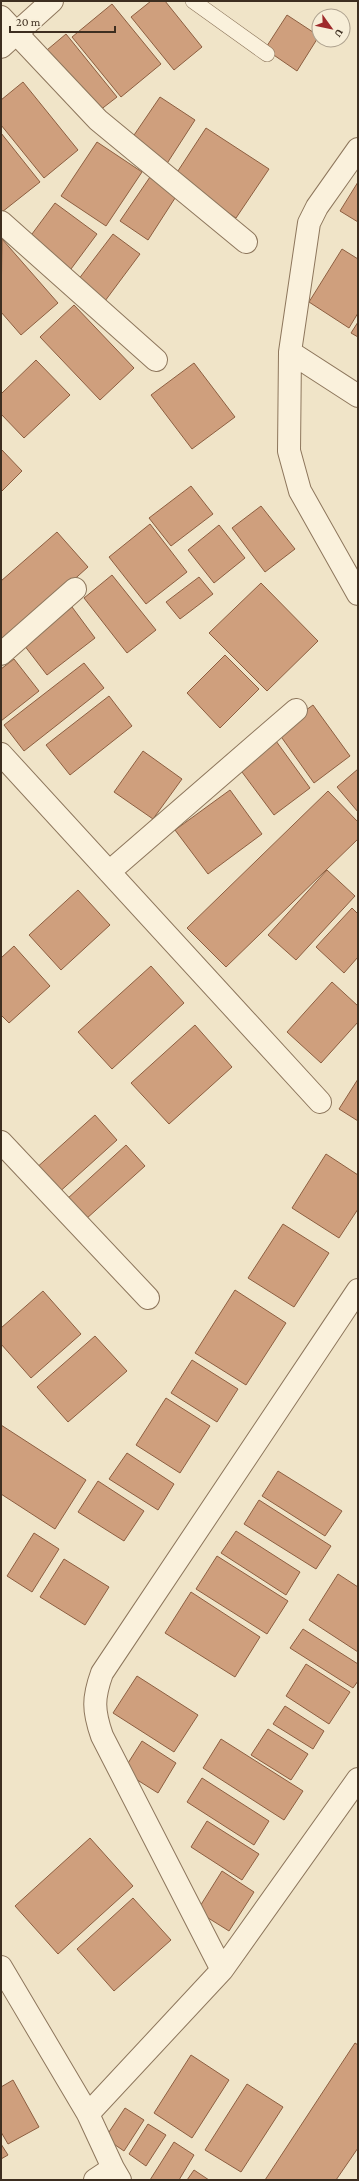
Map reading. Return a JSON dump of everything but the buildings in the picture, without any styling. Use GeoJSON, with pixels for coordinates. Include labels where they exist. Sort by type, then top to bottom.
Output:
{"type":"FeatureCollection","features":[{"type":"Feature","properties":{"kind":"street"},"geometry":{"type":"LineString","coordinates":[[8,40],[52,1]]}},
{"type":"Feature","properties":{"kind":"street"},"geometry":{"type":"LineString","coordinates":[[1,17],[8,40],[98,120],[246,242]]}},
{"type":"Feature","properties":{"kind":"street"},"geometry":{"type":"LineString","coordinates":[[358,149],[317,207],[309,223],[290,352],[289,452],[300,491],[358,594]]}},
{"type":"Feature","properties":{"kind":"street"},"geometry":{"type":"LineString","coordinates":[[1,222],[156,360]]}},
{"type":"Feature","properties":{"kind":"street"},"geometry":{"type":"LineString","coordinates":[[290,352],[358,396]]}},
{"type":"Feature","properties":{"kind":"street"},"geometry":{"type":"LineString","coordinates":[[1,654],[76,589]]}},
{"type":"Feature","properties":{"kind":"street"},"geometry":{"type":"LineString","coordinates":[[109,872],[296,710]]}},
{"type":"Feature","properties":{"kind":"street"},"geometry":{"type":"LineString","coordinates":[[1,754],[320,1102]]}},
{"type":"Feature","properties":{"kind":"street"},"geometry":{"type":"LineString","coordinates":[[1,1142],[148,1298]]}},
{"type":"Feature","properties":{"kind":"street"},"geometry":{"type":"LineString","coordinates":[[222,1970],[102,1736],[96,1717],[94,1704],[96,1690],[102,1673],[358,1290]]}},
{"type":"Feature","properties":{"kind":"street"},"geometry":{"type":"LineString","coordinates":[[88,2114],[222,1970],[358,1779]]}},
{"type":"Feature","properties":{"kind":"street"},"geometry":{"type":"LineString","coordinates":[[1,1967],[88,2114],[109,2176]]}},
{"type":"Feature","properties":{"kind":"lane"},"geometry":{"type":"LineString","coordinates":[[193,1],[267,54]]}}]}
